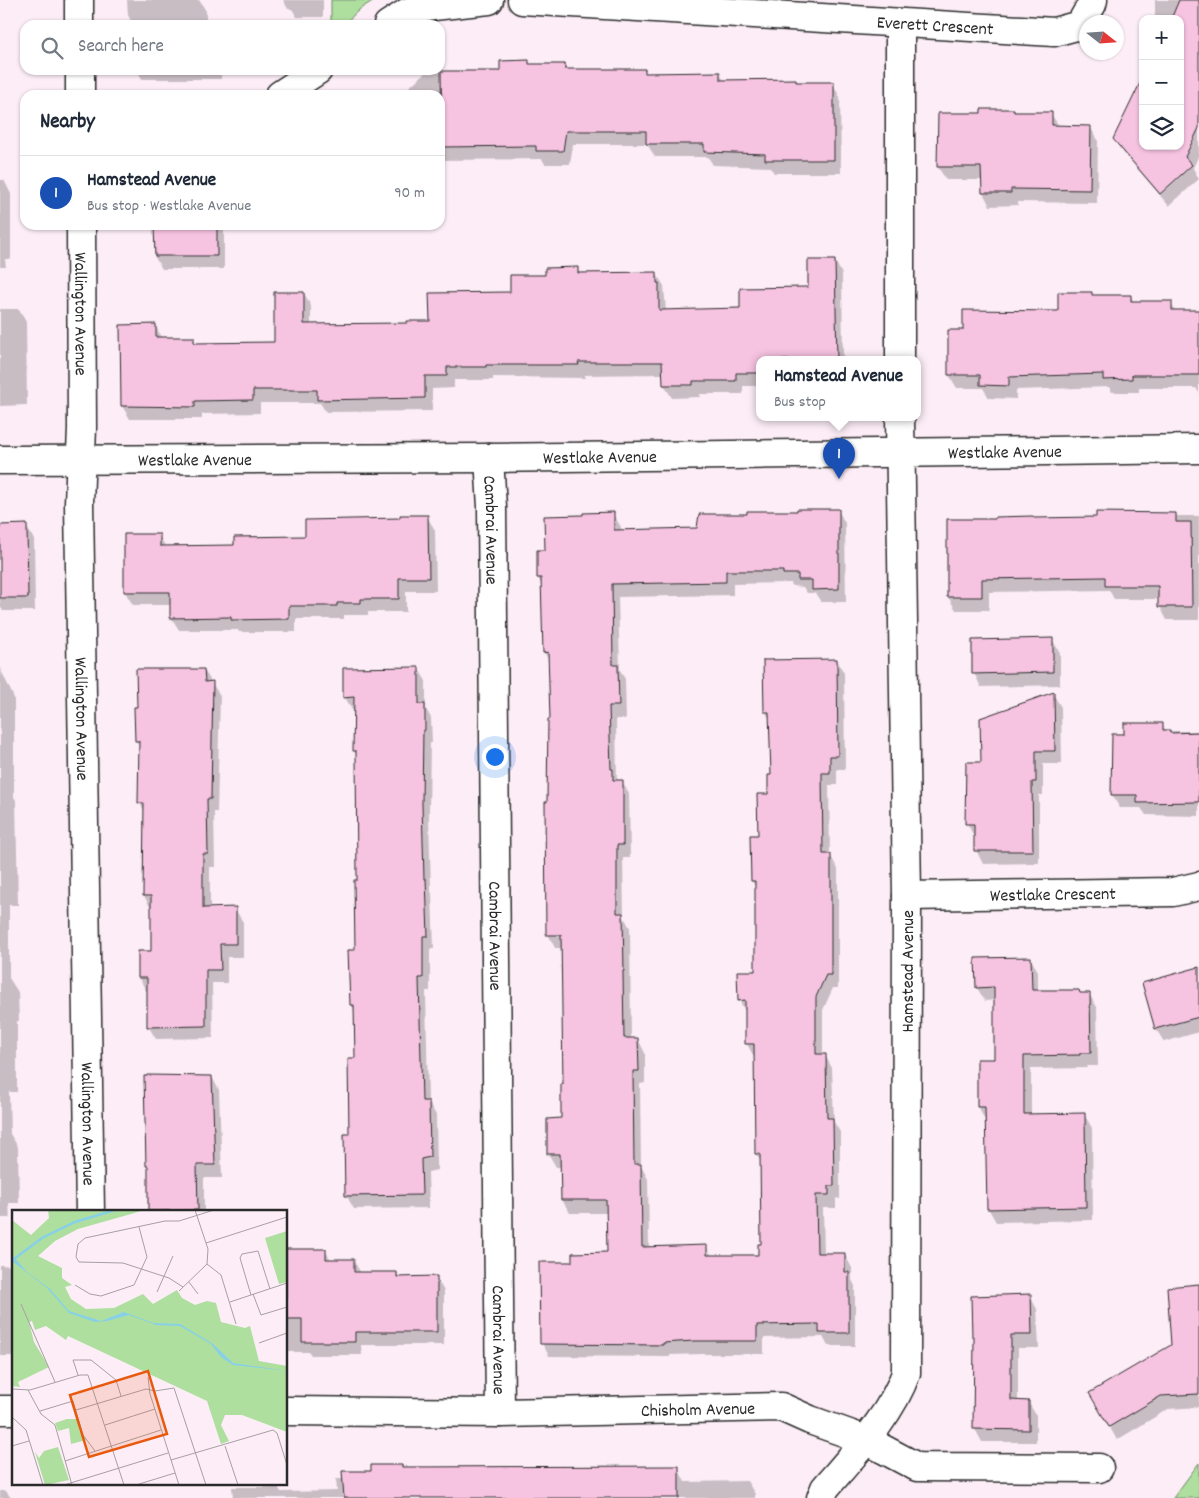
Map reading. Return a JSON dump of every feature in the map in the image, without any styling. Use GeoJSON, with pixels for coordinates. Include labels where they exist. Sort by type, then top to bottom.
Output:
{"type":"FeatureCollection","features":[{"type":"Feature","properties":{"kind":"street"},"geometry":{"type":"LineString","coordinates":[[79,0],[79,20]]}},
{"type":"Feature","properties":{"kind":"street"},"geometry":{"type":"LineString","coordinates":[[396,20],[408,12],[433,6],[489,0]]}},
{"type":"Feature","properties":{"kind":"street","name":"Everett Crescent"},"geometry":{"type":"LineString","coordinates":[[522,0],[1054,32],[1080,25],[1093,0]]}},
{"type":"Feature","properties":{"kind":"street"},"geometry":{"type":"LineString","coordinates":[[900,23],[900,356]]}},
{"type":"Feature","properties":{"kind":"street"},"geometry":{"type":"LineString","coordinates":[[80,75],[80,90]]}},
{"type":"Feature","properties":{"kind":"street"},"geometry":{"type":"LineString","coordinates":[[288,90],[310,75]]}},
{"type":"Feature","properties":{"kind":"street","name":"Wallington Avenue"},"geometry":{"type":"LineString","coordinates":[[81,230],[82,428],[79,503],[90,1210]]}},
{"type":"Feature","properties":{"kind":"street","name":"Hamstead Avenue"},"geometry":{"type":"LineString","coordinates":[[821,1498],[825,1488],[866,1440],[900,1389],[906,1373],[907,896],[900,421]]}},
{"type":"Feature","properties":{"kind":"street","name":"Westlake Avenue"},"geometry":{"type":"LineString","coordinates":[[0,460],[489,458],[1199,449]]}},
{"type":"Feature","properties":{"kind":"street","name":"Cambrai Avenue"},"geometry":{"type":"LineString","coordinates":[[489,458],[492,507],[500,1413]]}},
{"type":"Feature","properties":{"kind":"street","name":"Westlake Crescent"},"geometry":{"type":"LineString","coordinates":[[907,896],[1174,892],[1199,886]]}},
{"type":"Feature","properties":{"kind":"street","name":"Chisholm Avenue"},"geometry":{"type":"LineString","coordinates":[[288,1411],[500,1413],[781,1407],[810,1420],[866,1440],[916,1467],[1099,1468]]}},
{"type":"Feature","properties":{"kind":"green space"},"geometry":{"type":"Polygon","coordinates":[[[331,0],[374,0],[348,20],[331,20],[331,0]]]}},
{"type":"Feature","properties":{"kind":"green space"},"geometry":{"type":"Polygon","coordinates":[[[1199,1463],[1199,1498],[1173,1498],[1199,1463]]]}},
{"type":"Feature","properties":{"kind":"building"},"geometry":{"type":"Polygon","coordinates":[[[1179,0],[1199,0],[1199,128],[1185,157],[1192,165],[1160,194],[1113,139],[1139,85],[1139,150],[1184,150],[1184,15],[1173,15],[1179,0]]]}},
{"type":"Feature","properties":{"kind":"building"},"geometry":{"type":"Polygon","coordinates":[[[529,60],[529,64],[565,64],[565,69],[645,69],[645,73],[720,72],[720,80],[796,79],[796,82],[834,82],[834,160],[765,160],[765,154],[704,152],[704,144],[646,144],[646,131],[566,131],[563,151],[536,151],[536,146],[445,147],[445,90],[441,90],[441,75],[445,75],[445,71],[500,71],[500,61],[529,60]]]}},
{"type":"Feature","properties":{"kind":"building"},"geometry":{"type":"Polygon","coordinates":[[[981,109],[1014,109],[1014,112],[1052,112],[1052,125],[1091,126],[1090,190],[1011,189],[1011,193],[982,193],[981,167],[937,167],[938,113],[981,113],[981,109]]]}},
{"type":"Feature","properties":{"kind":"building"},"geometry":{"type":"Polygon","coordinates":[[[154,230],[217,230],[217,256],[155,256],[154,230]]]}},
{"type":"Feature","properties":{"kind":"building"},"geometry":{"type":"Polygon","coordinates":[[[808,260],[835,260],[837,356],[756,356],[756,373],[736,373],[736,381],[693,381],[693,385],[663,385],[662,362],[578,362],[579,365],[486,365],[486,367],[447,367],[447,376],[425,376],[425,398],[317,400],[317,390],[253,390],[253,400],[195,401],[195,407],[121,406],[120,325],[156,324],[156,337],[194,337],[194,343],[274,342],[274,292],[304,292],[304,324],[430,321],[429,293],[510,292],[510,275],[545,275],[545,268],[578,267],[578,273],[657,272],[659,310],[740,308],[740,288],[808,287],[808,260]]]}},
{"type":"Feature","properties":{"kind":"building"},"geometry":{"type":"Polygon","coordinates":[[[1058,292],[1092,292],[1092,295],[1131,295],[1131,301],[1172,301],[1172,310],[1199,310],[1199,375],[1132,375],[1132,379],[1103,380],[1103,374],[1009,377],[1009,386],[980,385],[980,375],[948,375],[948,330],[963,330],[963,310],[1058,311],[1058,292]]]}},
{"type":"Feature","properties":{"kind":"building"},"geometry":{"type":"Polygon","coordinates":[[[797,509],[839,509],[839,589],[812,590],[812,580],[798,580],[798,574],[783,574],[783,571],[726,571],[726,582],[612,584],[613,665],[618,665],[619,706],[609,706],[613,780],[623,780],[623,845],[617,845],[617,913],[623,913],[624,1038],[638,1038],[639,1071],[633,1071],[634,1164],[641,1164],[642,1247],[707,1245],[707,1255],[758,1255],[758,1244],[761,1244],[760,1154],[755,1154],[754,1044],[745,1044],[745,1000],[738,1001],[737,971],[755,971],[755,881],[751,881],[750,835],[758,835],[757,794],[768,794],[768,775],[771,775],[769,712],[764,712],[763,660],[837,659],[838,756],[830,756],[830,773],[822,773],[823,854],[831,854],[831,975],[826,975],[816,997],[816,1054],[826,1054],[827,1118],[833,1118],[834,1186],[829,1186],[829,1195],[816,1195],[817,1253],[845,1253],[845,1272],[849,1272],[849,1333],[819,1333],[819,1324],[757,1325],[757,1341],[694,1341],[663,1343],[663,1345],[540,1344],[539,1262],[572,1262],[572,1253],[607,1252],[606,1200],[561,1200],[560,1154],[547,1154],[547,1119],[561,1118],[561,1084],[563,1084],[561,935],[546,935],[545,802],[547,802],[548,719],[550,719],[548,652],[543,653],[541,578],[537,578],[537,550],[545,550],[544,516],[614,512],[614,530],[697,528],[699,514],[747,514],[747,511],[797,511],[797,509]]]}},
{"type":"Feature","properties":{"kind":"building"},"geometry":{"type":"Polygon","coordinates":[[[1096,512],[1176,513],[1176,522],[1191,522],[1192,607],[1158,607],[1158,586],[1105,586],[1105,577],[982,579],[982,597],[947,597],[947,519],[995,519],[995,517],[1033,516],[1034,518],[1096,517],[1096,512]]]}},
{"type":"Feature","properties":{"kind":"building"},"geometry":{"type":"Polygon","coordinates":[[[400,515],[428,515],[429,578],[399,578],[399,599],[361,599],[361,603],[337,603],[337,606],[289,606],[289,619],[231,620],[231,617],[170,618],[170,592],[124,592],[124,534],[160,534],[160,546],[234,545],[234,537],[305,536],[305,520],[400,518],[400,515]]]}},
{"type":"Feature","properties":{"kind":"building"},"geometry":{"type":"Polygon","coordinates":[[[27,524],[28,598],[0,598],[0,525],[27,524]]]}},
{"type":"Feature","properties":{"kind":"building"},"geometry":{"type":"Polygon","coordinates":[[[1053,638],[1053,672],[972,674],[972,640],[1053,638]]]}},
{"type":"Feature","properties":{"kind":"building"},"geometry":{"type":"Polygon","coordinates":[[[419,667],[419,704],[425,704],[422,803],[428,936],[423,936],[423,978],[419,978],[422,1101],[429,1101],[430,1157],[421,1159],[422,1195],[345,1196],[344,1134],[349,1134],[348,1058],[355,1058],[354,1005],[350,1005],[348,950],[355,950],[354,880],[357,880],[356,751],[353,751],[354,697],[343,698],[343,668],[419,667]]]}},
{"type":"Feature","properties":{"kind":"building"},"geometry":{"type":"Polygon","coordinates":[[[136,669],[204,669],[205,682],[213,681],[211,799],[207,799],[208,854],[203,854],[203,908],[236,907],[236,944],[220,944],[221,970],[206,970],[206,1026],[147,1027],[147,978],[138,978],[138,951],[151,951],[151,896],[143,896],[144,803],[138,803],[139,741],[135,741],[134,707],[137,707],[136,669]]]}},
{"type":"Feature","properties":{"kind":"building"},"geometry":{"type":"Polygon","coordinates":[[[1054,692],[1055,751],[1036,751],[1036,782],[1032,782],[1033,851],[974,851],[974,824],[965,824],[966,762],[981,762],[980,718],[1054,692]]]}},
{"type":"Feature","properties":{"kind":"building"},"geometry":{"type":"Polygon","coordinates":[[[1124,723],[1163,723],[1163,730],[1170,730],[1170,733],[1199,732],[1199,802],[1137,803],[1137,795],[1111,795],[1112,734],[1124,734],[1124,723]]]}},
{"type":"Feature","properties":{"kind":"building"},"geometry":{"type":"Polygon","coordinates":[[[1031,957],[1032,990],[1079,990],[1080,993],[1090,993],[1091,1053],[1080,1053],[1080,1055],[1024,1056],[1024,1114],[1085,1113],[1086,1207],[987,1209],[985,1107],[977,1107],[977,1059],[994,1059],[994,987],[976,988],[975,958],[1031,957]]]}},
{"type":"Feature","properties":{"kind":"building"},"geometry":{"type":"Polygon","coordinates":[[[1199,967],[1199,1017],[1155,1029],[1142,983],[1199,967]]]}},
{"type":"Feature","properties":{"kind":"building"},"geometry":{"type":"Polygon","coordinates":[[[144,1076],[212,1076],[215,1165],[197,1165],[198,1210],[148,1210],[144,1076]]]}},
{"type":"Feature","properties":{"kind":"building"},"geometry":{"type":"Polygon","coordinates":[[[288,1249],[326,1249],[326,1259],[354,1259],[354,1272],[397,1272],[397,1277],[437,1276],[437,1332],[355,1332],[355,1342],[302,1342],[302,1319],[288,1319],[288,1249]]]}},
{"type":"Feature","properties":{"kind":"building"},"geometry":{"type":"Polygon","coordinates":[[[1199,1284],[1199,1394],[1161,1396],[1109,1427],[1089,1393],[1171,1345],[1167,1287],[1199,1284]]]}},
{"type":"Feature","properties":{"kind":"building"},"geometry":{"type":"Polygon","coordinates":[[[1031,1294],[1032,1335],[1011,1335],[1011,1400],[1029,1401],[1029,1430],[973,1429],[974,1337],[972,1337],[971,1296],[1031,1294]]]}},
{"type":"Feature","properties":{"kind":"building"},"geometry":{"type":"Polygon","coordinates":[[[371,1465],[402,1465],[402,1467],[679,1466],[679,1498],[344,1498],[342,1471],[371,1471],[371,1465]]]}},
{"type":"Feature","properties":{"kind":"place","name":"Hamstead Avenue"},"geometry":{"type":"Point","coordinates":[839,479]}}]}
